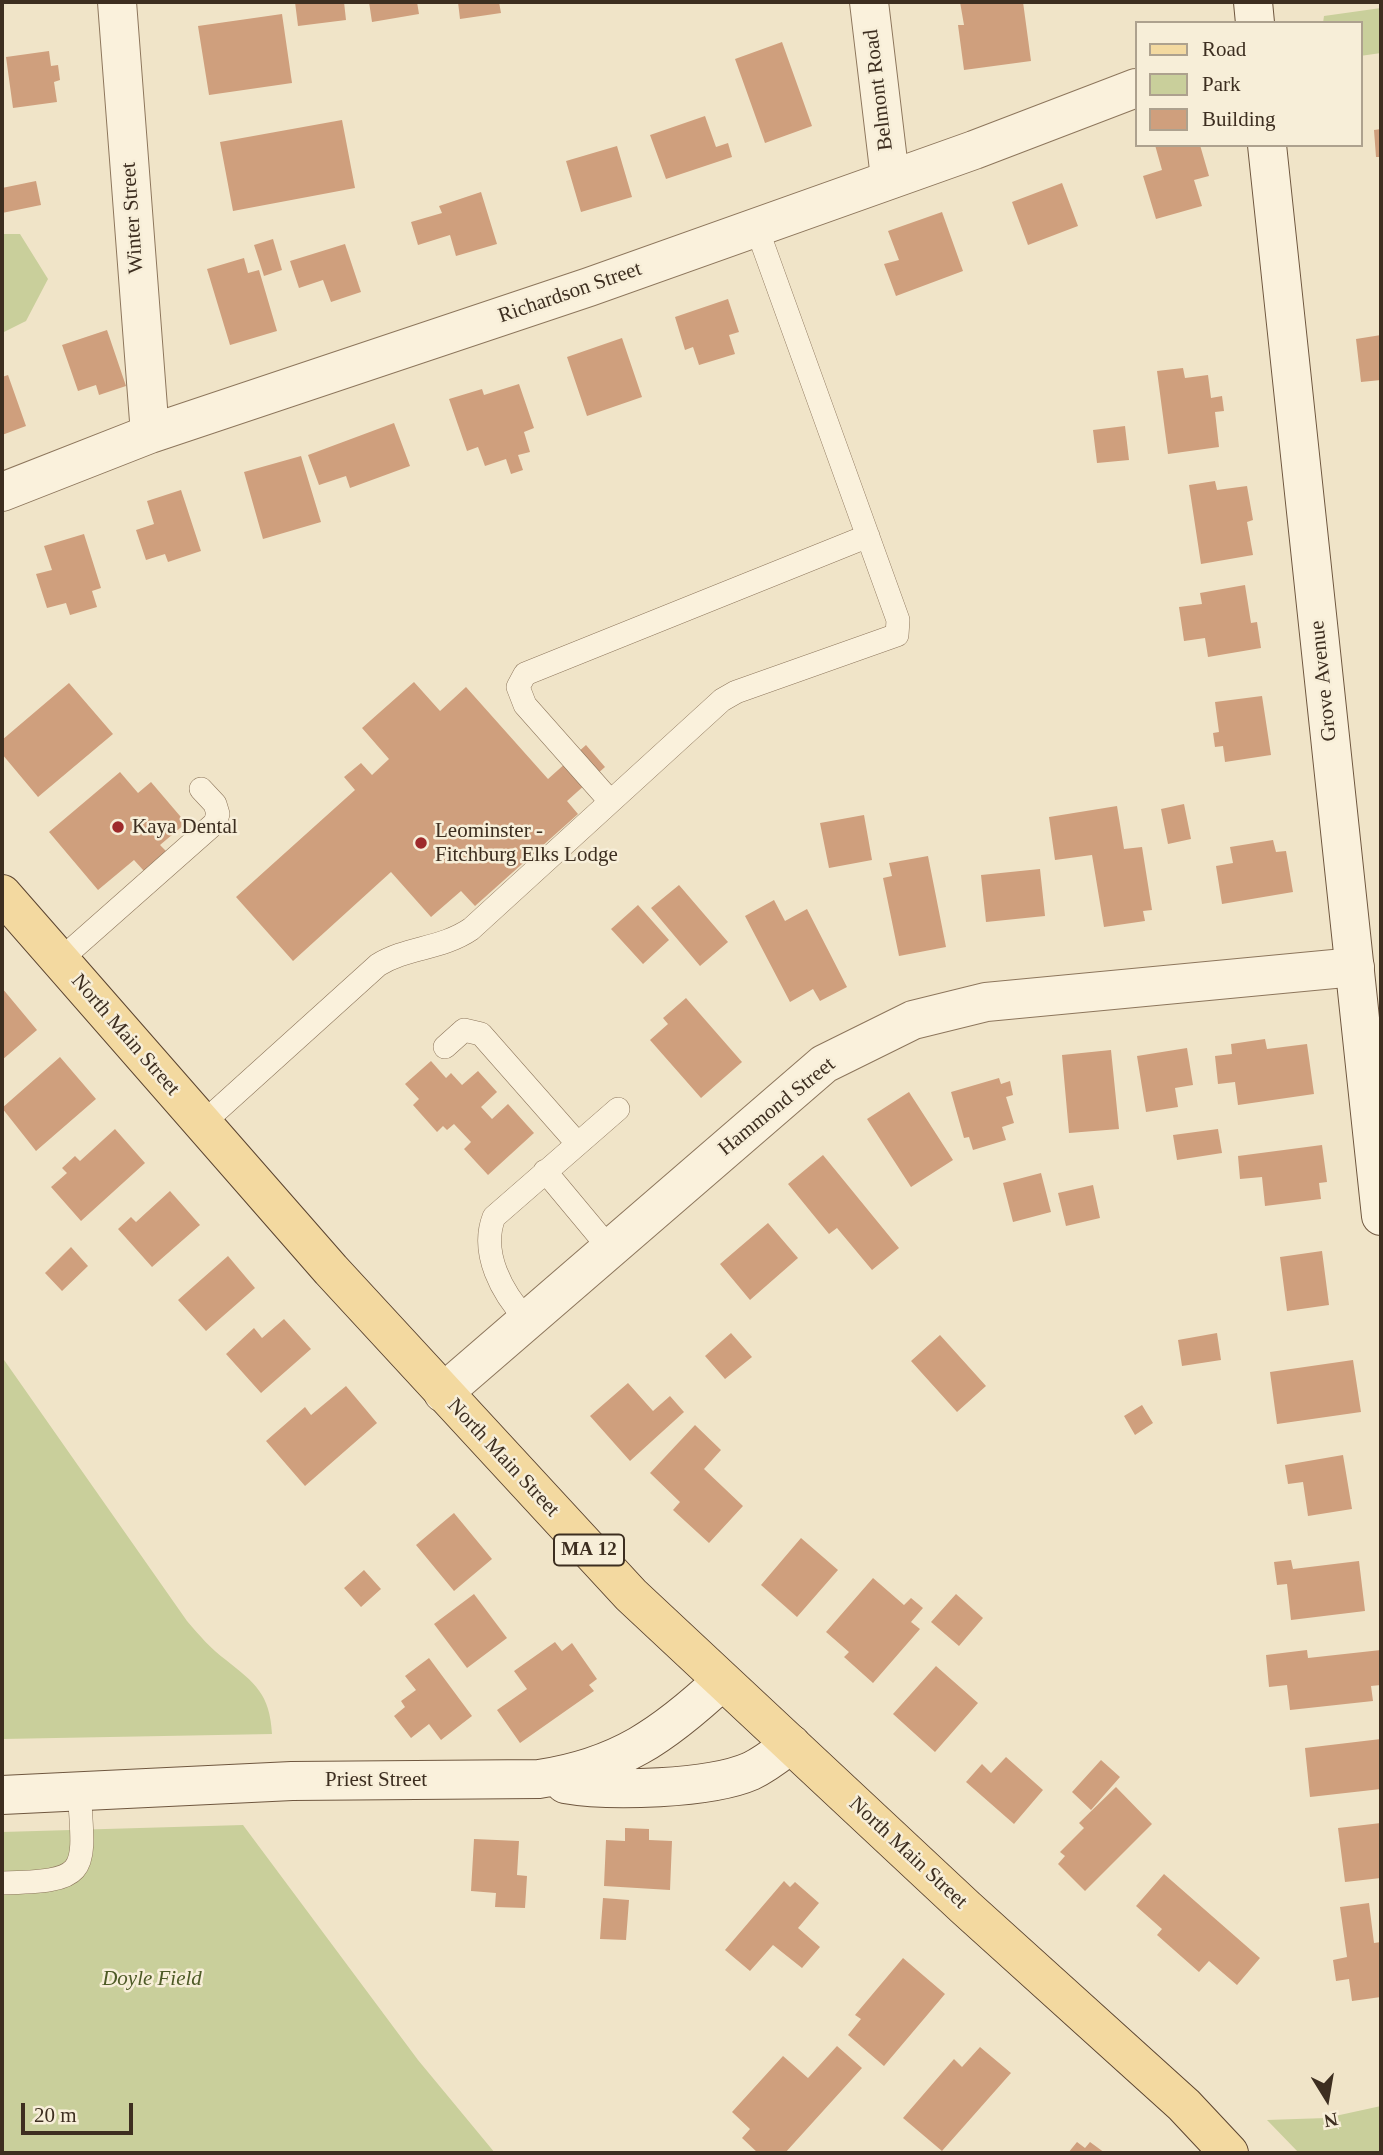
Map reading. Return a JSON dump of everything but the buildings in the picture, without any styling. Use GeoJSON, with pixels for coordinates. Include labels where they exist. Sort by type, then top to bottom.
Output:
{"type":"FeatureCollection","features":[{"type":"Feature","properties":{"kind":"main road","name":"North Main Street"},"geometry":{"type":"LineString","coordinates":[[2,894],[124,1037],[443,1392],[631,1595],[966,1908],[1184,2105],[1229,2153]]}},
{"type":"Feature","properties":{"kind":"street","name":"Winter Street"},"geometry":{"type":"LineString","coordinates":[[117,2],[150,434]]}},
{"type":"Feature","properties":{"kind":"street","name":"Belmont Road"},"geometry":{"type":"LineString","coordinates":[[869,2],[890,178]]}},
{"type":"Feature","properties":{"kind":"street"},"geometry":{"type":"LineString","coordinates":[[1253,2],[1255,21]]}},
{"type":"Feature","properties":{"kind":"street","name":"Richardson Street"},"geometry":{"type":"LineString","coordinates":[[2,492],[150,434],[589,287],[974,150],[1134,89]]}},
{"type":"Feature","properties":{"kind":"street","name":"Grove Avenue"},"geometry":{"type":"LineString","coordinates":[[1267,147],[1381,1216]]}},
{"type":"Feature","properties":{"kind":"street","name":"Hammond Street"},"geometry":{"type":"LineString","coordinates":[[443,1392],[824,1064],[913,1020],[986,1002],[1355,967]]}},
{"type":"Feature","properties":{"kind":"street","name":"Priest Street"},"geometry":{"type":"LineString","coordinates":[[2,1795],[292,1781],[539,1779],[587,1769],[638,1747],[660,1735],[722,1681]]}},
{"type":"Feature","properties":{"kind":"street"},"geometry":{"type":"LineString","coordinates":[[539,1779],[607,1787],[705,1782],[750,1771],[791,1744]]}},
{"type":"Feature","properties":{"kind":"lane"},"geometry":{"type":"LineString","coordinates":[[203,1123],[366,973],[387,959],[450,941],[471,929],[710,709],[736,692],[897,635],[898,620],[756,226]]}},
{"type":"Feature","properties":{"kind":"lane"},"geometry":{"type":"LineString","coordinates":[[610,801],[524,705],[518,687],[525,674],[868,536]]}},
{"type":"Feature","properties":{"kind":"lane"},"geometry":{"type":"LineString","coordinates":[[60,960],[215,823],[218,814],[215,804],[201,789]]}},
{"type":"Feature","properties":{"kind":"lane"},"geometry":{"type":"LineString","coordinates":[[445,1046],[464,1030],[481,1034],[577,1143]]}},
{"type":"Feature","properties":{"kind":"lane"},"geometry":{"type":"LineString","coordinates":[[527,1320],[505,1291],[489,1253],[488,1240],[494,1217],[618,1109]]}},
{"type":"Feature","properties":{"kind":"lane"},"geometry":{"type":"LineString","coordinates":[[545,1171],[610,1249]]}},
{"type":"Feature","properties":{"kind":"lane"},"geometry":{"type":"LineString","coordinates":[[2,1883],[48,1882],[73,1872],[80,1861],[82,1849],[79,1790]]}},
{"type":"Feature","properties":{"kind":"green space"},"geometry":{"type":"Polygon","coordinates":[[[1381,8],[1381,53],[1362,56],[1362,21],[1323,21],[1324,16],[1381,8]]]}},
{"type":"Feature","properties":{"kind":"green space"},"geometry":{"type":"Polygon","coordinates":[[[2,234],[20,234],[48,279],[26,321],[2,333],[2,234]]]}},
{"type":"Feature","properties":{"kind":"green space"},"geometry":{"type":"Polygon","coordinates":[[[2,1357],[187,1621],[210,1647],[259,1691],[268,1709],[272,1734],[2,1739],[2,1357]]]}},
{"type":"Feature","properties":{"kind":"green space","name":"Doyle Field"},"geometry":{"type":"Polygon","coordinates":[[[243,1825],[418,2060],[495,2153],[2,2153],[2,1832],[243,1825]]]}},
{"type":"Feature","properties":{"kind":"green space"},"geometry":{"type":"Polygon","coordinates":[[[1381,2106],[1381,2153],[1299,2153],[1267,2120],[1326,2118],[1381,2106]]]}},
{"type":"Feature","properties":{"kind":"place","name":"Kaya Dental"},"geometry":{"type":"Point","coordinates":[118,827]}},
{"type":"Feature","properties":{"kind":"place","name":"Leominster - Fitchburg Elks Lodge"},"geometry":{"type":"Point","coordinates":[421,843]}}]}
